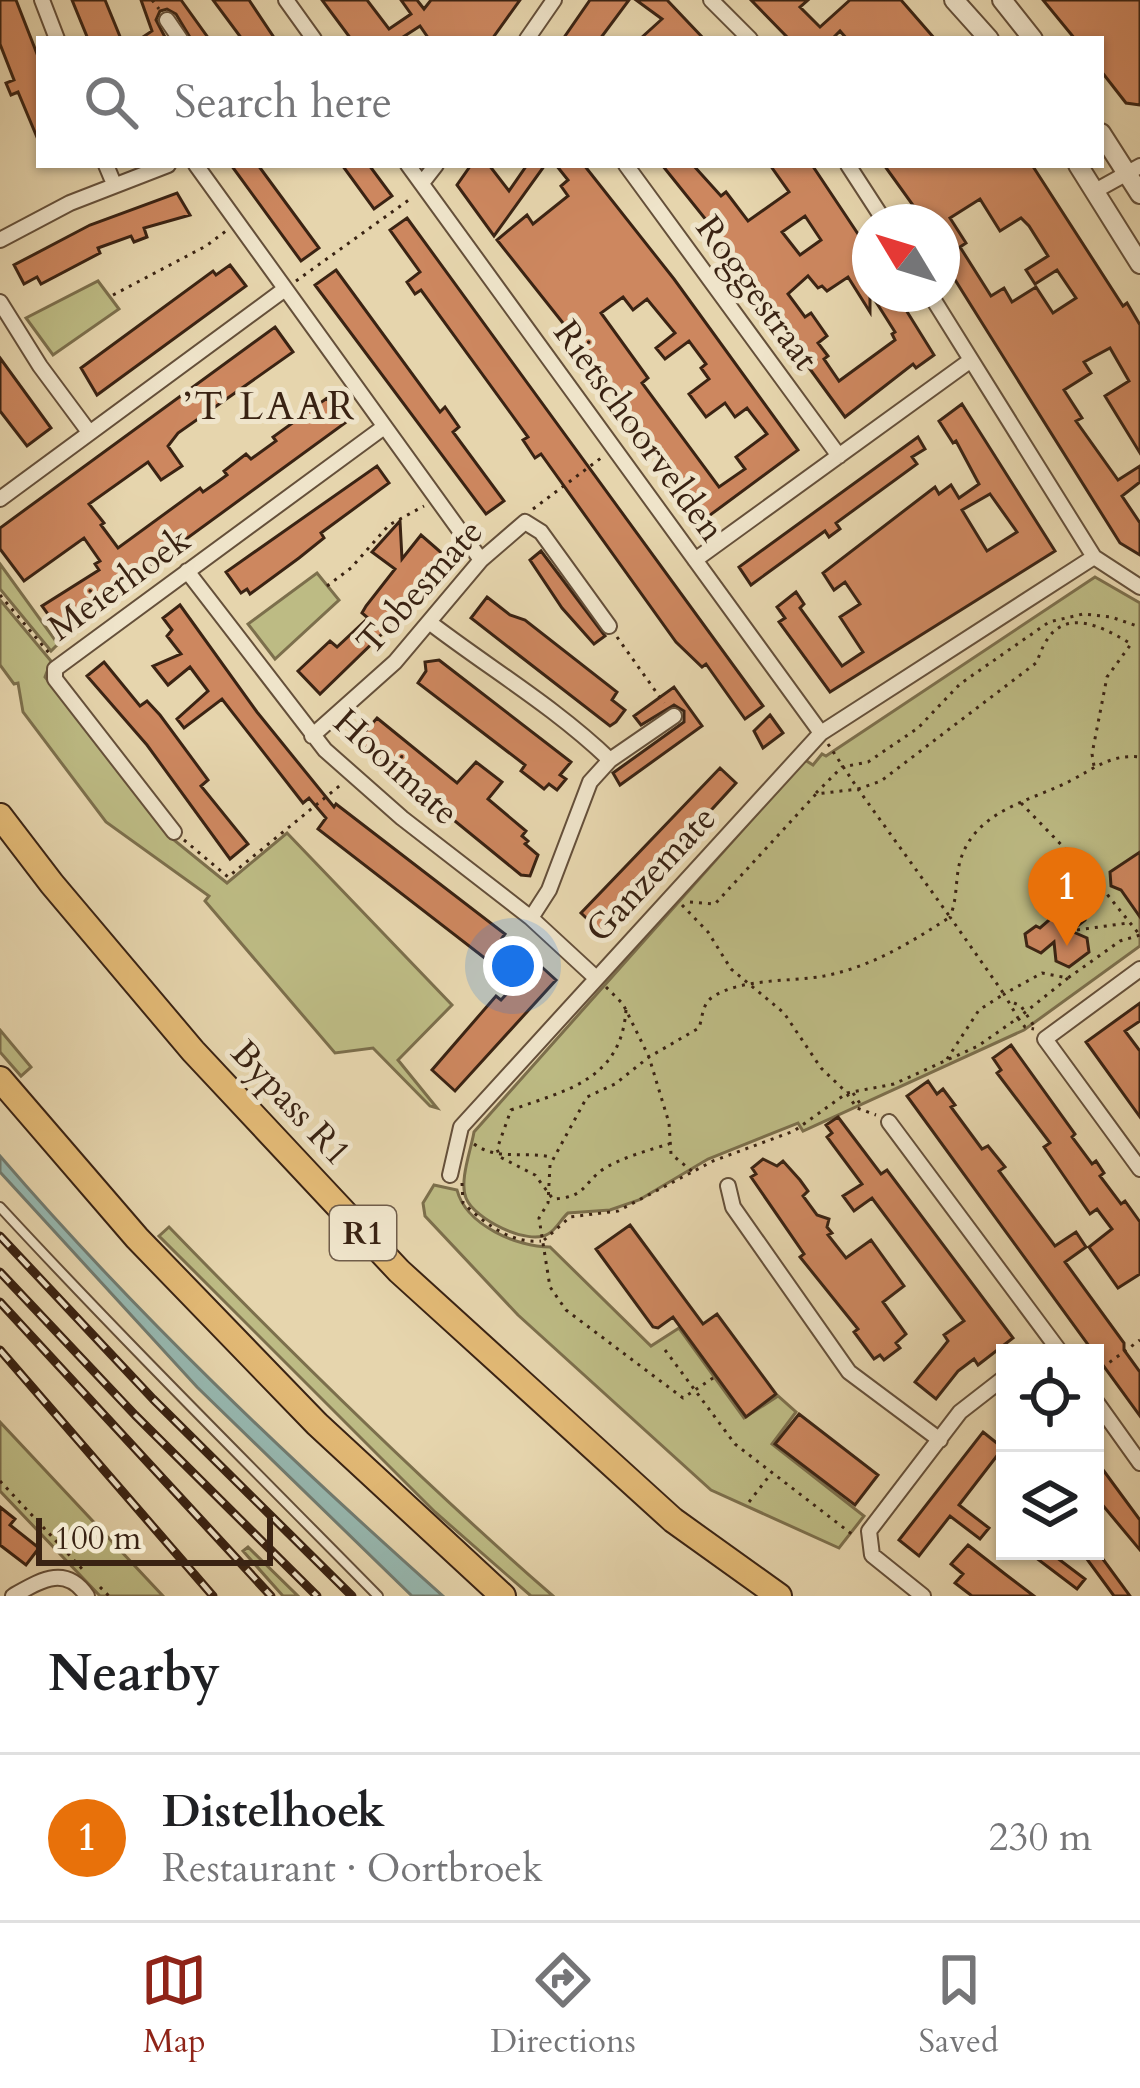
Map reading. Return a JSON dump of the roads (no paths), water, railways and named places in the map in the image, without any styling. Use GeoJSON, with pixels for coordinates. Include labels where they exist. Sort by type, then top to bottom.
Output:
{"type":"FeatureCollection","features":[{"type":"Feature","properties":{"kind":"highway","name":"Bypass R1"},"geometry":{"type":"LineString","coordinates":[[0,816],[193,1052],[399,1271],[673,1520],[779,1596]]}},
{"type":"Feature","properties":{"kind":"highway"},"geometry":{"type":"LineString","coordinates":[[0,1079],[136,1238],[316,1424],[503,1596]]}},
{"type":"Feature","properties":{"kind":"street"},"geometry":{"type":"LineString","coordinates":[[42,0],[56,36]]}},
{"type":"Feature","properties":{"kind":"street"},"geometry":{"type":"LineString","coordinates":[[286,0],[312,36]]}},
{"type":"Feature","properties":{"kind":"street"},"geometry":{"type":"LineString","coordinates":[[529,36],[554,0]]}},
{"type":"Feature","properties":{"kind":"street"},"geometry":{"type":"LineString","coordinates":[[711,0],[747,36]]}},
{"type":"Feature","properties":{"kind":"street"},"geometry":{"type":"LineString","coordinates":[[954,0],[985,36]]}},
{"type":"Feature","properties":{"kind":"street"},"geometry":{"type":"LineString","coordinates":[[1002,0],[1031,36]]}},
{"type":"Feature","properties":{"kind":"street"},"geometry":{"type":"LineString","coordinates":[[167,20],[178,36]]}},
{"type":"Feature","properties":{"kind":"street"},"geometry":{"type":"LineString","coordinates":[[1104,136],[1133,169],[1140,194]]}},
{"type":"Feature","properties":{"kind":"street"},"geometry":{"type":"LineString","coordinates":[[107,168],[114,184]]}},
{"type":"Feature","properties":{"kind":"street"},"geometry":{"type":"LineString","coordinates":[[0,240],[114,184],[159,168]]}},
{"type":"Feature","properties":{"kind":"street"},"geometry":{"type":"LineString","coordinates":[[198,168],[481,560]]}},
{"type":"Feature","properties":{"kind":"street","name":"Rietschoorvelden"},"geometry":{"type":"LineString","coordinates":[[411,168],[820,733]]}},
{"type":"Feature","properties":{"kind":"street"},"geometry":{"type":"LineString","coordinates":[[422,183],[434,168]]}},
{"type":"Feature","properties":{"kind":"street","name":"Roggestraat"},"geometry":{"type":"LineString","coordinates":[[628,168],[839,456]]}},
{"type":"Feature","properties":{"kind":"street"},"geometry":{"type":"LineString","coordinates":[[850,168],[873,204]]}},
{"type":"Feature","properties":{"kind":"street"},"geometry":{"type":"LineString","coordinates":[[1080,168],[1140,264]]}},
{"type":"Feature","properties":{"kind":"street"},"geometry":{"type":"LineString","coordinates":[[1095,190],[1133,169]]}},
{"type":"Feature","properties":{"kind":"street"},"geometry":{"type":"LineString","coordinates":[[0,499],[285,289]]}},
{"type":"Feature","properties":{"kind":"street"},"geometry":{"type":"LineString","coordinates":[[0,302],[89,432]]}},
{"type":"Feature","properties":{"kind":"street"},"geometry":{"type":"LineString","coordinates":[[941,312],[1094,556],[1140,587]]}},
{"type":"Feature","properties":{"kind":"street"},"geometry":{"type":"LineString","coordinates":[[695,560],[971,360]]}},
{"type":"Feature","properties":{"kind":"street","name":"Meierhoek"},"geometry":{"type":"LineString","coordinates":[[174,832],[55,679],[55,669],[383,427]]}},
{"type":"Feature","properties":{"kind":"street","name":"Tobesmate"},"geometry":{"type":"LineString","coordinates":[[312,736],[355,701],[519,524],[530,523],[542,532],[609,626]]}},
{"type":"Feature","properties":{"kind":"street","name":"Ganzemate"},"geometry":{"type":"LineString","coordinates":[[456,1174],[461,1127],[596,978],[675,902],[820,733],[1094,556]]}},
{"type":"Feature","properties":{"kind":"street","name":"Hooimate"},"geometry":{"type":"LineString","coordinates":[[187,571],[312,736],[402,818],[531,918],[596,978]]}},
{"type":"Feature","properties":{"kind":"street"},"geometry":{"type":"LineString","coordinates":[[429,622],[539,701],[610,760]]}},
{"type":"Feature","properties":{"kind":"street"},"geometry":{"type":"LineString","coordinates":[[531,918],[549,890],[590,782],[610,760],[674,716]]}},
{"type":"Feature","properties":{"kind":"street"},"geometry":{"type":"LineString","coordinates":[[1140,969],[1039,1034],[1140,1169]]}},
{"type":"Feature","properties":{"kind":"street"},"geometry":{"type":"LineString","coordinates":[[889,1122],[1055,1344]]}},
{"type":"Feature","properties":{"kind":"street"},"geometry":{"type":"LineString","coordinates":[[728,1186],[733,1207],[849,1372],[940,1440]]}},
{"type":"Feature","properties":{"kind":"street"},"geometry":{"type":"LineString","coordinates":[[923,1596],[877,1562],[868,1547],[869,1532],[973,1400],[996,1383]]}},
{"type":"Feature","properties":{"kind":"street"},"geometry":{"type":"LineString","coordinates":[[1104,1413],[1140,1463]]}},
{"type":"Feature","properties":{"kind":"street"},"geometry":{"type":"LineString","coordinates":[[13,1596],[44,1578],[60,1576],[93,1592]]}},
{"type":"Feature","properties":{"kind":"lane"},"geometry":{"type":"LineString","coordinates":[[0,1207],[139,1357],[378,1596]]}},
{"type":"Feature","properties":{"kind":"water"},"geometry":{"type":"Polygon","coordinates":[[[0,1156],[214,1383],[443,1596],[412,1596],[197,1387],[0,1172],[0,1156]]]}},
{"type":"Feature","properties":{"kind":"railway"},"geometry":{"type":"LineString","coordinates":[[0,1236],[153,1399],[352,1596]]}},
{"type":"Feature","properties":{"kind":"railway"},"geometry":{"type":"LineString","coordinates":[[0,1272],[317,1596]]}},
{"type":"Feature","properties":{"kind":"railway"},"geometry":{"type":"LineString","coordinates":[[0,1302],[271,1596]]}},
{"type":"Feature","properties":{"kind":"railway"},"geometry":{"type":"LineString","coordinates":[[0,1350],[213,1596]]}},
{"type":"Feature","properties":{"kind":"place","name":"Distelhoek"},"geometry":{"type":"Point","coordinates":[1067,946]}},
{"type":"Feature","properties":{"kind":"district","name":"’T LAAR"},"geometry":{"type":"Point","coordinates":[270,406]}}]}
